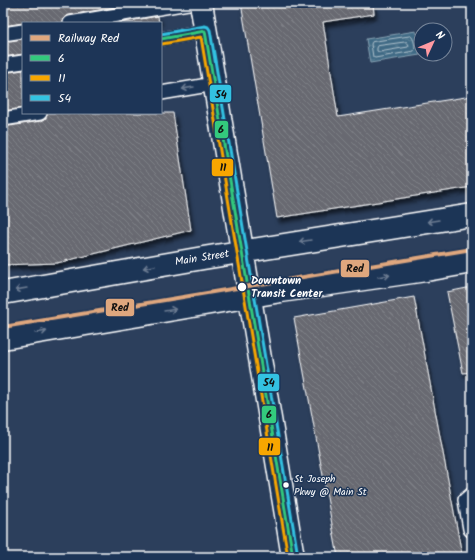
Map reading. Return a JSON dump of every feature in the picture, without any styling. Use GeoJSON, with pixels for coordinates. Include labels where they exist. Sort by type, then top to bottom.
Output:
{"type":"FeatureCollection","features":[{"type":"Feature","properties":{"kind":"main road"},"geometry":{"type":"LineString","coordinates":[[201,3],[248,297],[293,557]]}},
{"type":"Feature","properties":{"kind":"main road","name":"Main Street"},"geometry":{"type":"LineString","coordinates":[[3,293],[241,252],[472,215]]}},
{"type":"Feature","properties":{"kind":"main road"},"geometry":{"type":"LineString","coordinates":[[3,338],[248,297],[472,262]]}},
{"type":"Feature","properties":{"kind":"lane"},"geometry":{"type":"LineString","coordinates":[[76,22],[188,3]]}},
{"type":"Feature","properties":{"kind":"lane"},"geometry":{"type":"LineString","coordinates":[[3,34],[22,31]]}},
{"type":"Feature","properties":{"kind":"lane"},"geometry":{"type":"LineString","coordinates":[[162,39],[205,31]]}},
{"type":"Feature","properties":{"kind":"lane"},"geometry":{"type":"LineString","coordinates":[[3,65],[22,62]]}},
{"type":"Feature","properties":{"kind":"lane"},"geometry":{"type":"LineString","coordinates":[[162,93],[214,84]]}},
{"type":"Feature","properties":{"kind":"lane"},"geometry":{"type":"LineString","coordinates":[[3,119],[34,114]]}},
{"type":"Feature","properties":{"kind":"lane"},"geometry":{"type":"LineString","coordinates":[[472,494],[465,500],[470,529],[472,531]]}},
{"type":"Feature","properties":{"kind":"water"},"geometry":{"type":"Polygon","coordinates":[[[413,31],[413,56],[370,63],[366,39],[413,31]]]}},
{"type":"Feature","properties":{"kind":"building"},"geometry":{"type":"Polygon","coordinates":[[[3,3],[140,3],[69,15],[65,17],[62,22],[22,22],[3,26],[3,3]]]}},
{"type":"Feature","properties":{"kind":"building"},"geometry":{"type":"Polygon","coordinates":[[[241,3],[373,3],[374,14],[323,22],[338,117],[472,96],[472,187],[277,218],[241,3]]]}},
{"type":"Feature","properties":{"kind":"building"},"geometry":{"type":"Polygon","coordinates":[[[158,16],[159,22],[124,22],[158,16]]]}},
{"type":"Feature","properties":{"kind":"building"},"geometry":{"type":"Polygon","coordinates":[[[22,39],[22,54],[3,57],[3,42],[22,39]]]}},
{"type":"Feature","properties":{"kind":"building"},"geometry":{"type":"Polygon","coordinates":[[[22,70],[22,108],[3,111],[3,73],[22,70]]]}},
{"type":"Feature","properties":{"kind":"building"},"geometry":{"type":"Polygon","coordinates":[[[173,113],[191,230],[57,263],[3,265],[3,127],[41,121],[45,119],[48,114],[173,113]]]}},
{"type":"Feature","properties":{"kind":"building"},"geometry":{"type":"Polygon","coordinates":[[[472,287],[472,372],[463,373],[447,292],[472,287]]]}},
{"type":"Feature","properties":{"kind":"building"},"geometry":{"type":"Polygon","coordinates":[[[414,297],[462,555],[451,557],[338,557],[294,318],[414,297]]]}},
{"type":"Feature","properties":{"kind":"rail line","name":"Red"},"geometry":{"type":"LineString","coordinates":[[3,327],[472,249]]}},
{"type":"Feature","properties":{"kind":"transit line","name":"54"},"geometry":{"type":"LineString","coordinates":[[162,34],[205,26],[210,30],[298,556]]}},
{"type":"Feature","properties":{"kind":"transit line","name":"6"},"geometry":{"type":"LineString","coordinates":[[162,39],[205,31],[293,557]]}},
{"type":"Feature","properties":{"kind":"transit line","name":"11"},"geometry":{"type":"LineString","coordinates":[[162,44],[201,37],[288,557]]}},
{"type":"Feature","properties":{"kind":"place","name":"Downtown Transit Center"},"geometry":{"type":"Point","coordinates":[242,287]}},
{"type":"Feature","properties":{"kind":"place","name":"St Joseph Pkwy @ Main St"},"geometry":{"type":"Point","coordinates":[286,485]}}]}
